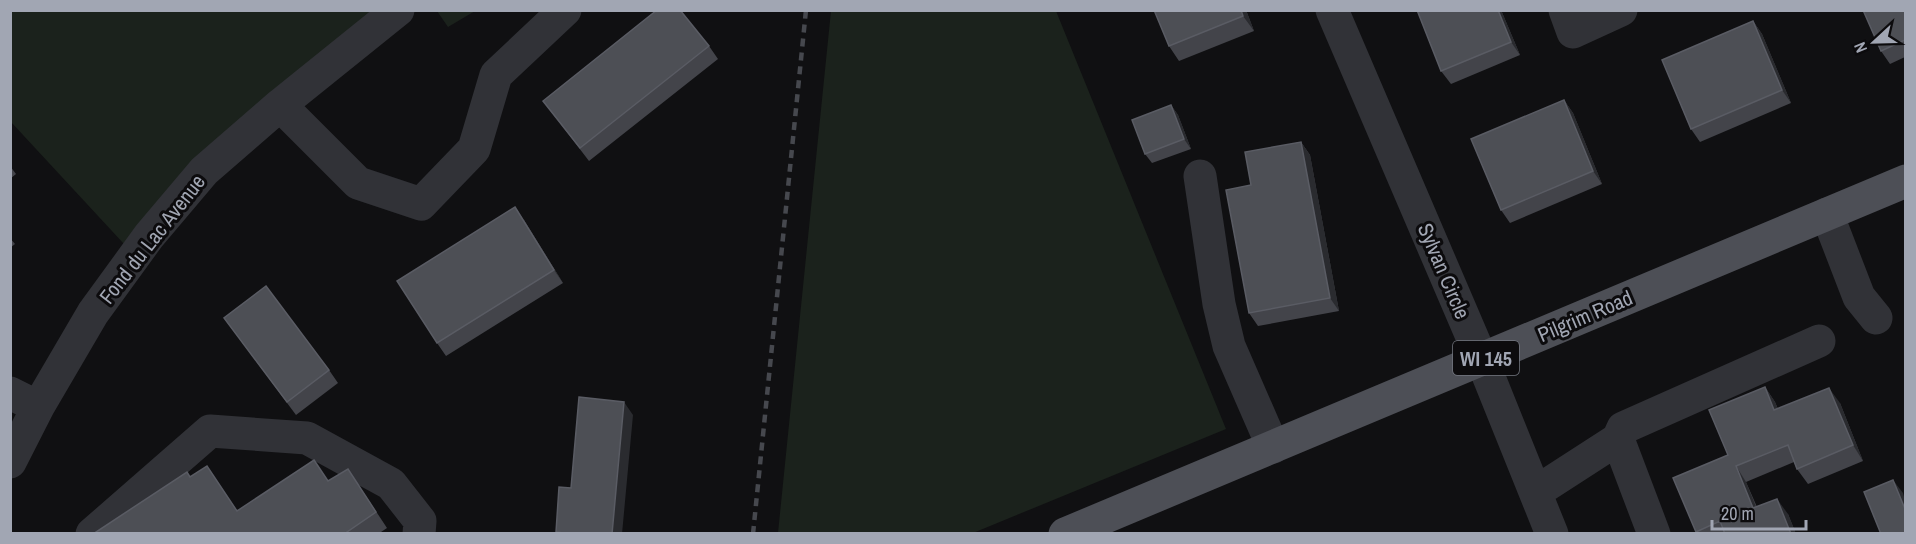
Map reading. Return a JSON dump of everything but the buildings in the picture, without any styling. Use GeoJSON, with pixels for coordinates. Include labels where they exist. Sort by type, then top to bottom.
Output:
{"type":"FeatureCollection","features":[{"type":"Feature","properties":{"kind":"main road","name":"Pilgrim Road"},"geometry":{"type":"LineString","coordinates":[[1065,534],[1905,181]]}},
{"type":"Feature","properties":{"kind":"street","name":"Fond du Lac Avenue"},"geometry":{"type":"LineString","coordinates":[[10,462],[24,400],[93,313],[149,236],[204,171],[279,105],[398,10]]}},
{"type":"Feature","properties":{"kind":"street"},"geometry":{"type":"LineString","coordinates":[[279,105],[358,183],[420,204],[474,149],[496,75],[565,10]]}},
{"type":"Feature","properties":{"kind":"street","name":"Sylvan Circle"},"geometry":{"type":"LineString","coordinates":[[1332,10],[1482,360],[1552,534]]}},
{"type":"Feature","properties":{"kind":"street"},"geometry":{"type":"LineString","coordinates":[[1565,10],[1573,32],[1621,10]]}},
{"type":"Feature","properties":{"kind":"street"},"geometry":{"type":"LineString","coordinates":[[1200,176],[1219,304],[1229,346],[1273,447]]}},
{"type":"Feature","properties":{"kind":"street"},"geometry":{"type":"LineString","coordinates":[[1827,214],[1859,297],[1876,318]]}},
{"type":"Feature","properties":{"kind":"street"},"geometry":{"type":"LineString","coordinates":[[1536,492],[1618,439],[1623,428],[1819,341]]}},
{"type":"Feature","properties":{"kind":"street"},"geometry":{"type":"LineString","coordinates":[[92,534],[210,431],[307,438],[391,484],[420,521],[419,534]]}},
{"type":"Feature","properties":{"kind":"street"},"geometry":{"type":"LineString","coordinates":[[1618,439],[1654,534]]}},
{"type":"Feature","properties":{"kind":"shaded area"},"geometry":{"type":"Polygon","coordinates":[[[11,11],[377,11],[124,244],[11,122],[11,11]]]}},
{"type":"Feature","properties":{"kind":"shaded area"},"geometry":{"type":"Polygon","coordinates":[[[437,11],[475,11],[448,27],[437,11]]]}},
{"type":"Feature","properties":{"kind":"shaded area"},"geometry":{"type":"Polygon","coordinates":[[[831,11],[1056,11],[1226,429],[973,533],[778,533],[831,11]]]}},
{"type":"Feature","properties":{"kind":"railway"},"geometry":{"type":"LineString","coordinates":[[753,534],[806,10]]}}]}
